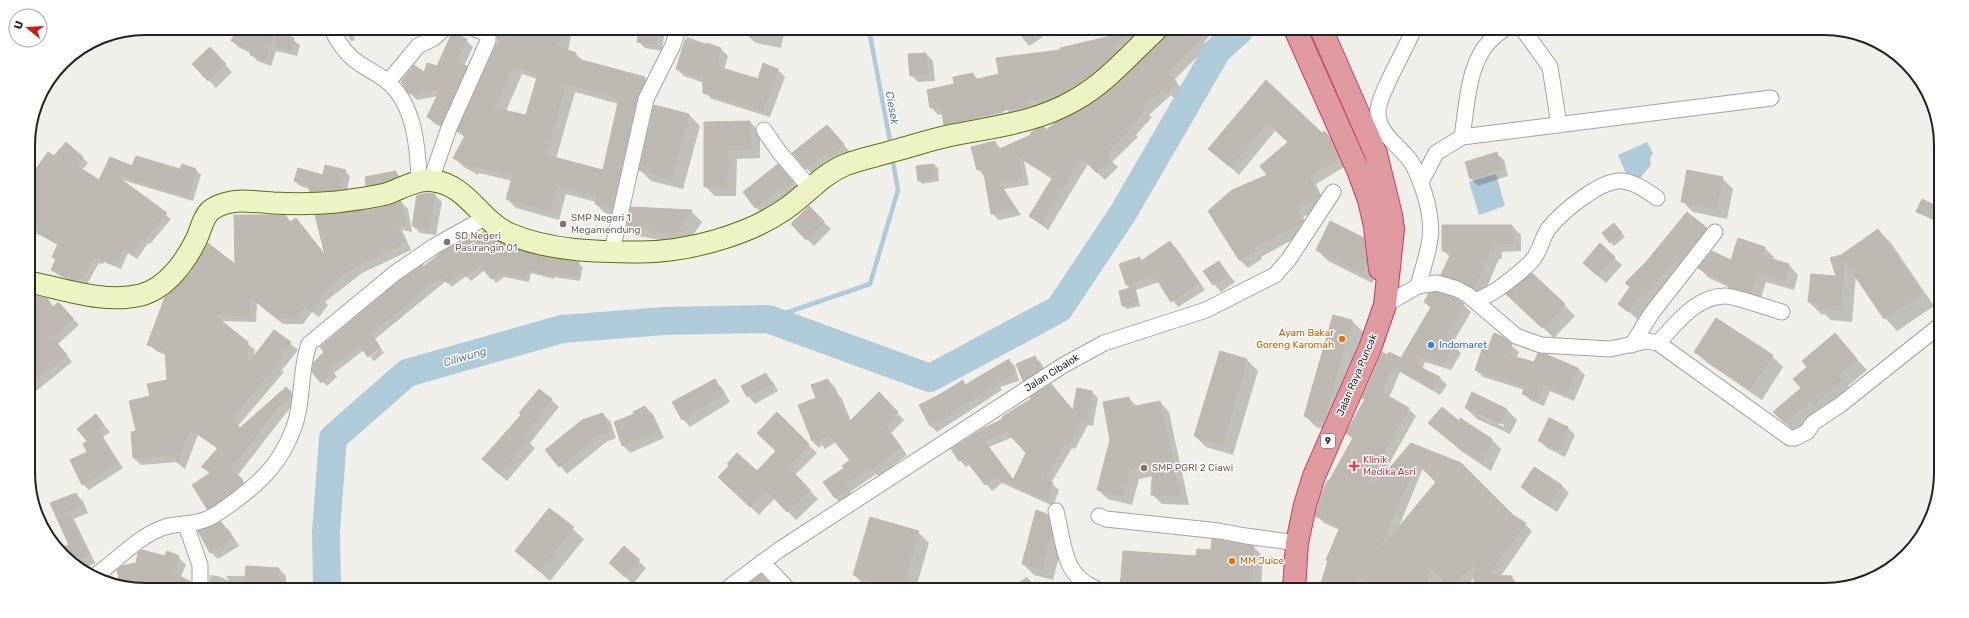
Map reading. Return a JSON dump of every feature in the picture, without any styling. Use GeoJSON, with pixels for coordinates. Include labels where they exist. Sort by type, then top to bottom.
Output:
{"type":"FeatureCollection","features":[{"type":"Feature","properties":{"kind":"highway","name":"Jalan Raya Puncak"},"geometry":{"type":"LineString","coordinates":[[1298,35],[1358,170],[1369,200],[1385,274]]}},
{"type":"Feature","properties":{"kind":"highway","name":"Jalan Raya Puncak"},"geometry":{"type":"LineString","coordinates":[[1294,583],[1297,543],[1305,505],[1314,476],[1370,348],[1385,302],[1385,274],[1393,229],[1376,154],[1324,35]]}},
{"type":"Feature","properties":{"kind":"main road"},"geometry":{"type":"LineString","coordinates":[[35,283],[101,296],[129,297],[142,294],[156,289],[167,281],[191,249],[204,219],[210,211],[221,205],[240,201],[289,204],[333,202],[388,193],[425,181],[449,184],[464,195],[486,217],[510,234],[562,248],[612,251],[666,251],[726,237],[773,216],[811,189],[834,170],[862,160],[947,136],[1011,125],[1047,113],[1072,102],[1112,74],[1151,35]]}},
{"type":"Feature","properties":{"kind":"street"},"geometry":{"type":"LineString","coordinates":[[336,35],[349,56],[388,82],[400,96],[411,123],[425,181]]}},
{"type":"Feature","properties":{"kind":"street"},"geometry":{"type":"LineString","coordinates":[[388,82],[418,46],[437,35]]}},
{"type":"Feature","properties":{"kind":"street"},"geometry":{"type":"LineString","coordinates":[[425,181],[488,40],[488,35]]}},
{"type":"Feature","properties":{"kind":"street"},"geometry":{"type":"LineString","coordinates":[[612,251],[646,99],[673,45],[676,35]]}},
{"type":"Feature","properties":{"kind":"street"},"geometry":{"type":"LineString","coordinates":[[1411,35],[1380,100],[1378,112],[1384,130],[1408,159],[1421,182],[1430,212],[1432,235],[1418,286]]}},
{"type":"Feature","properties":{"kind":"street"},"geometry":{"type":"LineString","coordinates":[[1462,137],[1474,68],[1483,48],[1498,35]]}},
{"type":"Feature","properties":{"kind":"street"},"geometry":{"type":"LineString","coordinates":[[1527,35],[1539,49],[1550,67],[1559,125]]}},
{"type":"Feature","properties":{"kind":"street"},"geometry":{"type":"LineString","coordinates":[[1421,182],[1436,153],[1462,137],[1771,98]]}},
{"type":"Feature","properties":{"kind":"street"},"geometry":{"type":"LineString","coordinates":[[764,130],[776,148],[811,189]]}},
{"type":"Feature","properties":{"kind":"street"},"geometry":{"type":"LineString","coordinates":[[1475,301],[1504,286],[1529,264],[1534,259],[1544,236],[1558,219],[1583,198],[1607,184],[1621,181],[1628,182],[1645,190],[1657,198]]}},
{"type":"Feature","properties":{"kind":"street","name":"Jalan Cibalok"},"geometry":{"type":"LineString","coordinates":[[734,583],[762,562],[1041,378],[1085,352],[1126,335],[1202,311],[1275,275],[1289,259],[1333,192]]}},
{"type":"Feature","properties":{"kind":"street"},"geometry":{"type":"LineString","coordinates":[[98,572],[136,542],[166,527],[186,525],[208,519],[220,512],[253,487],[270,471],[284,451],[294,428],[299,405],[304,360],[309,344],[395,273],[444,240],[486,217]]}},
{"type":"Feature","properties":{"kind":"street"},"geometry":{"type":"LineString","coordinates":[[1632,345],[1651,314],[1715,232]]}},
{"type":"Feature","properties":{"kind":"street"},"geometry":{"type":"LineString","coordinates":[[1385,302],[1418,286],[1437,283],[1447,286],[1475,301],[1516,336],[1536,344],[1559,347],[1610,349],[1647,341],[1658,343],[1786,435],[1795,438],[1807,432],[1813,423],[1840,405],[1934,330]]}},
{"type":"Feature","properties":{"kind":"street"},"geometry":{"type":"LineString","coordinates":[[1658,343],[1690,310],[1706,300],[1726,296],[1782,312]]}},
{"type":"Feature","properties":{"kind":"street"},"geometry":{"type":"LineString","coordinates":[[1056,512],[1069,566],[1081,580],[1086,583]]}},
{"type":"Feature","properties":{"kind":"street"},"geometry":{"type":"LineString","coordinates":[[1099,516],[1106,519],[1219,531],[1297,543]]}},
{"type":"Feature","properties":{"kind":"street"},"geometry":{"type":"LineString","coordinates":[[186,525],[200,565],[200,583]]}},
{"type":"Feature","properties":{"kind":"street"},"geometry":{"type":"LineString","coordinates":[[762,562],[782,583]]}},
{"type":"Feature","properties":{"kind":"water"},"geometry":{"type":"Polygon","coordinates":[[[1647,142],[1653,153],[1650,159],[1651,165],[1640,178],[1628,178],[1618,155],[1647,142]]]}},
{"type":"Feature","properties":{"kind":"water"},"geometry":{"type":"Polygon","coordinates":[[[1496,174],[1505,206],[1479,215],[1469,182],[1496,174]]]}},
{"type":"Feature","properties":{"kind":"building"},"geometry":{"type":"Polygon","coordinates":[[[234,35],[267,35],[272,38],[265,60],[250,55],[251,51],[231,41],[234,35]]]}},
{"type":"Feature","properties":{"kind":"building"},"geometry":{"type":"Polygon","coordinates":[[[278,35],[294,38],[291,50],[275,47],[278,35]]]}},
{"type":"Feature","properties":{"kind":"building"},"geometry":{"type":"Polygon","coordinates":[[[451,35],[457,35],[467,39],[456,62],[467,66],[441,124],[427,117],[441,88],[409,94],[401,81],[414,65],[424,72],[427,63],[437,66],[451,35]]]}},
{"type":"Feature","properties":{"kind":"building"},"geometry":{"type":"Polygon","coordinates":[[[498,35],[561,35],[558,47],[576,53],[574,58],[645,77],[637,97],[612,208],[595,204],[597,196],[557,186],[550,211],[506,199],[513,175],[468,166],[453,158],[465,136],[457,131],[498,41],[498,35]],[[513,66],[494,108],[526,115],[538,74],[513,66]],[[566,83],[546,155],[603,170],[619,98],[566,83]]]}},
{"type":"Feature","properties":{"kind":"building"},"geometry":{"type":"Polygon","coordinates":[[[638,35],[657,35],[656,44],[637,42],[638,35]]]}},
{"type":"Feature","properties":{"kind":"building"},"geometry":{"type":"Polygon","coordinates":[[[1116,35],[1126,35],[1114,48],[1116,52],[1090,76],[1061,94],[1026,101],[1027,107],[1003,110],[1003,112],[944,125],[941,106],[930,108],[927,90],[954,84],[953,77],[973,73],[974,80],[999,74],[996,58],[1060,50],[1060,48],[1116,35]]]}},
{"type":"Feature","properties":{"kind":"building"},"geometry":{"type":"Polygon","coordinates":[[[1166,35],[1199,35],[1202,38],[1168,72],[1177,83],[1167,92],[1163,89],[1143,107],[1145,109],[1130,127],[1131,129],[1106,154],[1111,159],[1097,173],[1081,157],[1041,224],[1029,216],[1056,172],[1046,173],[1018,156],[1022,178],[998,182],[1015,208],[991,214],[983,168],[977,170],[971,147],[995,141],[997,150],[1031,135],[1030,133],[1037,129],[1044,127],[1046,130],[1055,123],[1081,110],[1116,85],[1166,35]]]}},
{"type":"Feature","properties":{"kind":"building"},"geometry":{"type":"Polygon","coordinates":[[[685,40],[706,46],[707,43],[721,48],[717,63],[720,64],[719,67],[758,79],[763,63],[778,69],[763,111],[703,93],[703,65],[699,77],[676,69],[685,40]]]}},
{"type":"Feature","properties":{"kind":"building"},"geometry":{"type":"Polygon","coordinates":[[[210,47],[226,64],[208,81],[192,64],[210,47]]]}},
{"type":"Feature","properties":{"kind":"building"},"geometry":{"type":"Polygon","coordinates":[[[926,53],[928,74],[910,76],[908,54],[926,53]]]}},
{"type":"Feature","properties":{"kind":"building"},"geometry":{"type":"Polygon","coordinates":[[[1266,80],[1322,133],[1325,131],[1339,158],[1309,175],[1319,197],[1296,208],[1303,222],[1254,248],[1255,250],[1239,260],[1208,211],[1232,190],[1267,175],[1260,166],[1288,142],[1267,123],[1230,167],[1208,149],[1266,80]]]}},
{"type":"Feature","properties":{"kind":"building"},"geometry":{"type":"Polygon","coordinates":[[[654,105],[689,114],[672,179],[639,170],[654,105]]]}},
{"type":"Feature","properties":{"kind":"building"},"geometry":{"type":"Polygon","coordinates":[[[750,121],[751,149],[728,150],[727,187],[704,187],[704,122],[750,121]]]}},
{"type":"Feature","properties":{"kind":"building"},"geometry":{"type":"Polygon","coordinates":[[[827,125],[844,144],[830,156],[827,152],[806,169],[792,153],[827,125]]]}},
{"type":"Feature","properties":{"kind":"building"},"geometry":{"type":"Polygon","coordinates":[[[66,142],[83,157],[76,165],[99,180],[110,157],[132,166],[136,156],[180,169],[182,164],[196,169],[188,197],[114,174],[167,213],[144,240],[142,238],[131,254],[123,248],[116,265],[99,258],[98,260],[94,258],[81,279],[74,280],[51,270],[56,259],[52,257],[58,244],[35,231],[35,170],[48,152],[54,156],[66,142]]]}},
{"type":"Feature","properties":{"kind":"building"},"geometry":{"type":"Polygon","coordinates":[[[1497,152],[1502,169],[1470,179],[1465,162],[1497,152]]]}},
{"type":"Feature","properties":{"kind":"building"},"geometry":{"type":"Polygon","coordinates":[[[778,164],[793,182],[782,191],[780,188],[755,208],[743,192],[778,164]]]}},
{"type":"Feature","properties":{"kind":"building"},"geometry":{"type":"Polygon","coordinates":[[[934,164],[936,178],[918,181],[916,166],[934,164]]]}},
{"type":"Feature","properties":{"kind":"building"},"geometry":{"type":"Polygon","coordinates":[[[325,165],[346,170],[341,189],[310,192],[308,185],[294,181],[298,168],[323,175],[325,165]]]}},
{"type":"Feature","properties":{"kind":"building"},"geometry":{"type":"Polygon","coordinates":[[[1687,170],[1723,177],[1716,209],[1681,202],[1687,170]]]}},
{"type":"Feature","properties":{"kind":"building"},"geometry":{"type":"Polygon","coordinates":[[[396,171],[397,176],[383,182],[366,186],[365,177],[396,171]]]}},
{"type":"Feature","properties":{"kind":"building"},"geometry":{"type":"Polygon","coordinates":[[[428,193],[435,194],[429,229],[412,226],[417,195],[428,193]]]}},
{"type":"Feature","properties":{"kind":"building"},"geometry":{"type":"Polygon","coordinates":[[[1922,199],[1934,205],[1934,211],[1931,218],[1916,212],[1922,199]]]}},
{"type":"Feature","properties":{"kind":"building"},"geometry":{"type":"Polygon","coordinates":[[[401,201],[406,225],[396,224],[404,243],[355,266],[319,295],[322,297],[311,311],[305,306],[295,318],[275,317],[250,297],[249,316],[213,314],[248,342],[247,365],[274,330],[291,342],[276,363],[277,364],[231,419],[240,428],[286,387],[291,392],[231,469],[243,480],[231,493],[207,509],[192,485],[213,471],[201,467],[218,448],[190,429],[178,463],[175,457],[169,455],[133,458],[131,432],[136,431],[129,401],[150,396],[147,384],[167,380],[165,351],[147,345],[165,297],[191,272],[208,243],[235,264],[234,215],[285,215],[290,222],[296,218],[325,255],[315,215],[369,210],[389,206],[401,201]]]}},
{"type":"Feature","properties":{"kind":"building"},"geometry":{"type":"Polygon","coordinates":[[[809,206],[824,221],[806,240],[791,224],[809,206]]]}},
{"type":"Feature","properties":{"kind":"building"},"geometry":{"type":"Polygon","coordinates":[[[631,207],[692,210],[675,235],[627,225],[631,207]]]}},
{"type":"Feature","properties":{"kind":"building"},"geometry":{"type":"Polygon","coordinates":[[[1687,212],[1707,228],[1680,263],[1676,260],[1641,298],[1639,296],[1628,312],[1618,304],[1630,287],[1625,283],[1646,262],[1687,212]]]}},
{"type":"Feature","properties":{"kind":"building"},"geometry":{"type":"Polygon","coordinates":[[[1330,221],[1364,238],[1367,262],[1361,273],[1316,250],[1330,221]]]}},
{"type":"Feature","properties":{"kind":"building"},"geometry":{"type":"Polygon","coordinates":[[[1614,223],[1622,233],[1610,243],[1602,233],[1614,223]]]}},
{"type":"Feature","properties":{"kind":"building"},"geometry":{"type":"Polygon","coordinates":[[[1442,225],[1512,225],[1513,243],[1493,244],[1493,251],[1490,251],[1474,288],[1460,280],[1441,275],[1452,251],[1442,251],[1442,225]]]}},
{"type":"Feature","properties":{"kind":"building"},"geometry":{"type":"Polygon","coordinates":[[[1878,229],[1922,293],[1884,319],[1844,260],[1840,310],[1818,308],[1818,303],[1808,302],[1811,274],[1836,276],[1830,258],[1841,255],[1878,229]]]}},
{"type":"Feature","properties":{"kind":"building"},"geometry":{"type":"Polygon","coordinates":[[[484,231],[504,244],[522,251],[555,259],[579,262],[576,277],[550,272],[549,275],[527,269],[525,278],[499,273],[491,279],[480,265],[465,277],[462,272],[447,283],[441,276],[371,333],[380,348],[368,357],[359,345],[330,368],[333,372],[321,383],[312,372],[314,362],[324,352],[320,347],[400,280],[423,264],[423,267],[442,252],[475,234],[477,237],[484,231]]]}},
{"type":"Feature","properties":{"kind":"building"},"geometry":{"type":"Polygon","coordinates":[[[1738,238],[1765,247],[1762,256],[1789,264],[1785,281],[1757,273],[1750,293],[1723,284],[1724,281],[1698,268],[1712,251],[1731,260],[1738,238]]]}},
{"type":"Feature","properties":{"kind":"building"},"geometry":{"type":"Polygon","coordinates":[[[1170,241],[1199,283],[1171,302],[1154,275],[1126,285],[1119,264],[1140,257],[1141,261],[1170,241]]]}},
{"type":"Feature","properties":{"kind":"building"},"geometry":{"type":"Polygon","coordinates":[[[1600,243],[1615,257],[1598,276],[1583,263],[1600,243]]]}},
{"type":"Feature","properties":{"kind":"building"},"geometry":{"type":"Polygon","coordinates":[[[1219,261],[1228,275],[1213,285],[1203,271],[1219,261]]]}},
{"type":"Feature","properties":{"kind":"building"},"geometry":{"type":"Polygon","coordinates":[[[1532,273],[1565,304],[1542,328],[1506,294],[1532,273]]]}},
{"type":"Feature","properties":{"kind":"building"},"geometry":{"type":"Polygon","coordinates":[[[1134,287],[1138,302],[1122,306],[1119,291],[1134,287]]]}},
{"type":"Feature","properties":{"kind":"building"},"geometry":{"type":"Polygon","coordinates":[[[1436,292],[1454,297],[1464,304],[1444,338],[1454,344],[1444,363],[1417,355],[1414,364],[1440,377],[1433,389],[1393,365],[1381,392],[1409,408],[1367,482],[1374,486],[1411,443],[1461,463],[1513,515],[1526,523],[1488,575],[1512,576],[1511,583],[1474,583],[1477,560],[1455,583],[1447,583],[1430,568],[1426,583],[1418,581],[1417,583],[1373,583],[1358,577],[1356,583],[1321,583],[1328,561],[1326,560],[1340,527],[1315,516],[1322,493],[1353,438],[1346,433],[1365,399],[1362,398],[1382,352],[1388,355],[1389,352],[1401,358],[1431,307],[1424,302],[1429,293],[1436,292]],[[1416,462],[1378,552],[1436,482],[1416,462]]]}},
{"type":"Feature","properties":{"kind":"building"},"geometry":{"type":"Polygon","coordinates":[[[35,296],[47,298],[53,307],[58,302],[73,318],[52,337],[67,355],[35,380],[35,358],[37,356],[35,354],[35,296]]]}},
{"type":"Feature","properties":{"kind":"building"},"geometry":{"type":"Polygon","coordinates":[[[1333,315],[1352,320],[1323,422],[1304,416],[1333,315]]]}},
{"type":"Feature","properties":{"kind":"building"},"geometry":{"type":"Polygon","coordinates":[[[1716,318],[1773,355],[1750,389],[1694,352],[1716,318]]]}},
{"type":"Feature","properties":{"kind":"building"},"geometry":{"type":"Polygon","coordinates":[[[1494,333],[1503,337],[1512,344],[1508,355],[1534,362],[1538,353],[1545,354],[1578,368],[1566,395],[1543,384],[1537,400],[1522,394],[1525,386],[1475,370],[1483,347],[1488,348],[1494,333]]]}},
{"type":"Feature","properties":{"kind":"building"},"geometry":{"type":"Polygon","coordinates":[[[1835,333],[1857,359],[1838,375],[1842,380],[1814,404],[1811,400],[1785,423],[1773,412],[1801,388],[1793,379],[1807,367],[1802,361],[1835,333]]]}},
{"type":"Feature","properties":{"kind":"building"},"geometry":{"type":"Polygon","coordinates":[[[1220,351],[1247,359],[1222,445],[1194,436],[1220,351]]]}},
{"type":"Feature","properties":{"kind":"building"},"geometry":{"type":"Polygon","coordinates":[[[1035,356],[1041,369],[1023,381],[1016,364],[1035,356]]]}},
{"type":"Feature","properties":{"kind":"building"},"geometry":{"type":"Polygon","coordinates":[[[1009,359],[1014,375],[995,381],[997,384],[949,413],[950,415],[930,426],[919,405],[963,380],[965,385],[1009,359]]]}},
{"type":"Feature","properties":{"kind":"building"},"geometry":{"type":"Polygon","coordinates":[[[766,373],[771,384],[747,397],[741,386],[766,373]]]}},
{"type":"Feature","properties":{"kind":"building"},"geometry":{"type":"Polygon","coordinates":[[[715,379],[723,394],[682,420],[672,402],[715,379]]]}},
{"type":"Feature","properties":{"kind":"building"},"geometry":{"type":"Polygon","coordinates":[[[828,379],[833,391],[835,390],[848,423],[879,392],[898,412],[885,425],[901,447],[871,470],[868,467],[844,485],[847,490],[835,498],[823,482],[844,468],[842,466],[850,460],[829,435],[817,442],[815,438],[812,441],[798,405],[816,398],[811,385],[828,379]]]}},
{"type":"Feature","properties":{"kind":"building"},"geometry":{"type":"Polygon","coordinates":[[[1051,384],[1073,410],[1077,388],[1092,391],[1087,420],[1081,419],[1069,444],[1066,442],[1044,479],[1053,483],[1047,500],[995,477],[985,485],[964,458],[959,461],[951,449],[984,428],[1003,419],[1002,417],[1031,399],[1030,397],[1051,384]],[[1006,431],[984,441],[1013,480],[1026,453],[1006,431]]]}},
{"type":"Feature","properties":{"kind":"building"},"geometry":{"type":"Polygon","coordinates":[[[539,389],[552,399],[523,435],[529,440],[499,474],[482,459],[521,415],[519,413],[539,389]]]}},
{"type":"Feature","properties":{"kind":"building"},"geometry":{"type":"Polygon","coordinates":[[[1472,392],[1507,409],[1499,424],[1465,408],[1472,392]]]}},
{"type":"Feature","properties":{"kind":"building"},"geometry":{"type":"Polygon","coordinates":[[[1129,397],[1131,407],[1160,401],[1180,496],[1151,495],[1153,464],[1130,469],[1123,496],[1097,490],[1110,440],[1103,402],[1129,397]]]}},
{"type":"Feature","properties":{"kind":"building"},"geometry":{"type":"Polygon","coordinates":[[[645,406],[658,430],[622,446],[614,422],[634,414],[633,412],[645,406]]]}},
{"type":"Feature","properties":{"kind":"building"},"geometry":{"type":"Polygon","coordinates":[[[1442,407],[1459,421],[1460,418],[1492,439],[1482,462],[1450,441],[1428,423],[1442,407]]]}},
{"type":"Feature","properties":{"kind":"building"},"geometry":{"type":"Polygon","coordinates":[[[777,412],[809,444],[788,466],[810,490],[787,512],[766,490],[750,507],[718,477],[729,466],[727,464],[737,453],[757,471],[776,451],[757,433],[777,412]]]}},
{"type":"Feature","properties":{"kind":"building"},"geometry":{"type":"Polygon","coordinates":[[[603,413],[609,431],[598,435],[559,467],[545,450],[582,420],[603,413]]]}},
{"type":"Feature","properties":{"kind":"building"},"geometry":{"type":"Polygon","coordinates":[[[96,414],[104,425],[98,431],[117,462],[82,485],[70,460],[87,452],[83,444],[87,441],[77,429],[96,414]]]}},
{"type":"Feature","properties":{"kind":"building"},"geometry":{"type":"Polygon","coordinates":[[[1549,418],[1568,427],[1558,450],[1538,441],[1549,418]]]}},
{"type":"Feature","properties":{"kind":"building"},"geometry":{"type":"Polygon","coordinates":[[[1534,467],[1562,485],[1549,506],[1521,487],[1534,467]]]}},
{"type":"Feature","properties":{"kind":"building"},"geometry":{"type":"Polygon","coordinates":[[[76,493],[81,506],[68,511],[88,556],[77,560],[63,547],[69,545],[50,503],[76,493]]]}},
{"type":"Feature","properties":{"kind":"building"},"geometry":{"type":"Polygon","coordinates":[[[549,508],[574,527],[539,571],[515,551],[549,508]]]}},
{"type":"Feature","properties":{"kind":"building"},"geometry":{"type":"Polygon","coordinates":[[[1036,510],[1047,514],[1051,533],[1042,570],[1022,564],[1036,510]]]}},
{"type":"Feature","properties":{"kind":"building"},"geometry":{"type":"Polygon","coordinates":[[[870,517],[919,531],[903,583],[879,583],[853,575],[870,517]]]}},
{"type":"Feature","properties":{"kind":"building"},"geometry":{"type":"Polygon","coordinates":[[[221,522],[232,538],[210,553],[198,531],[221,522]]]}},
{"type":"Feature","properties":{"kind":"building"},"geometry":{"type":"Polygon","coordinates":[[[1212,539],[1254,546],[1251,583],[1120,583],[1123,551],[1196,556],[1197,549],[1211,550],[1212,539]]]}},
{"type":"Feature","properties":{"kind":"building"},"geometry":{"type":"Polygon","coordinates":[[[624,546],[640,560],[625,577],[609,563],[624,546]]]}},
{"type":"Feature","properties":{"kind":"building"},"geometry":{"type":"Polygon","coordinates":[[[142,550],[165,556],[167,551],[179,556],[172,572],[191,583],[145,583],[119,580],[117,570],[122,566],[136,563],[138,553],[142,550]]]}},
{"type":"Feature","properties":{"kind":"building"},"geometry":{"type":"Polygon","coordinates":[[[246,566],[279,568],[278,583],[244,583],[246,566]]]}},
{"type":"Feature","properties":{"kind":"building"},"geometry":{"type":"Polygon","coordinates":[[[761,574],[769,583],[749,583],[761,574]]]}},
{"type":"Feature","properties":{"kind":"waterway","name":"Ciesek"},"geometry":{"type":"LineString","coordinates":[[870,35],[891,146]]}},
{"type":"Feature","properties":{"kind":"waterway","name":"Ciliwung"},"geometry":{"type":"LineString","coordinates":[[327,583],[326,531],[333,438],[407,373],[562,329],[664,321],[768,319],[930,378],[1059,309],[1123,213],[1217,51],[1235,35]]}},
{"type":"Feature","properties":{"kind":"waterway"},"geometry":{"type":"LineString","coordinates":[[768,319],[870,284],[898,190],[892,157]]}},
{"type":"Feature","properties":{"kind":"place","name":"SMP Negeri 1 Megamendung"},"geometry":{"type":"Point","coordinates":[563,224]}},
{"type":"Feature","properties":{"kind":"place","name":"SD Negeri Pasirangin 01"},"geometry":{"type":"Point","coordinates":[447,242]}},
{"type":"Feature","properties":{"kind":"place","name":"Ayam Bakar Goreng Karomah"},"geometry":{"type":"Point","coordinates":[1342,339]}},
{"type":"Feature","properties":{"kind":"place","name":"Indomaret"},"geometry":{"type":"Point","coordinates":[1431,345]}},
{"type":"Feature","properties":{"kind":"place","name":"Klinik Medika Asri"},"geometry":{"type":"Point","coordinates":[1354,466]}},
{"type":"Feature","properties":{"kind":"place","name":"SMP PGRI 2 Ciawi"},"geometry":{"type":"Point","coordinates":[1144,468]}},
{"type":"Feature","properties":{"kind":"place","name":"MM Juice"},"geometry":{"type":"Point","coordinates":[1232,561]}}]}
